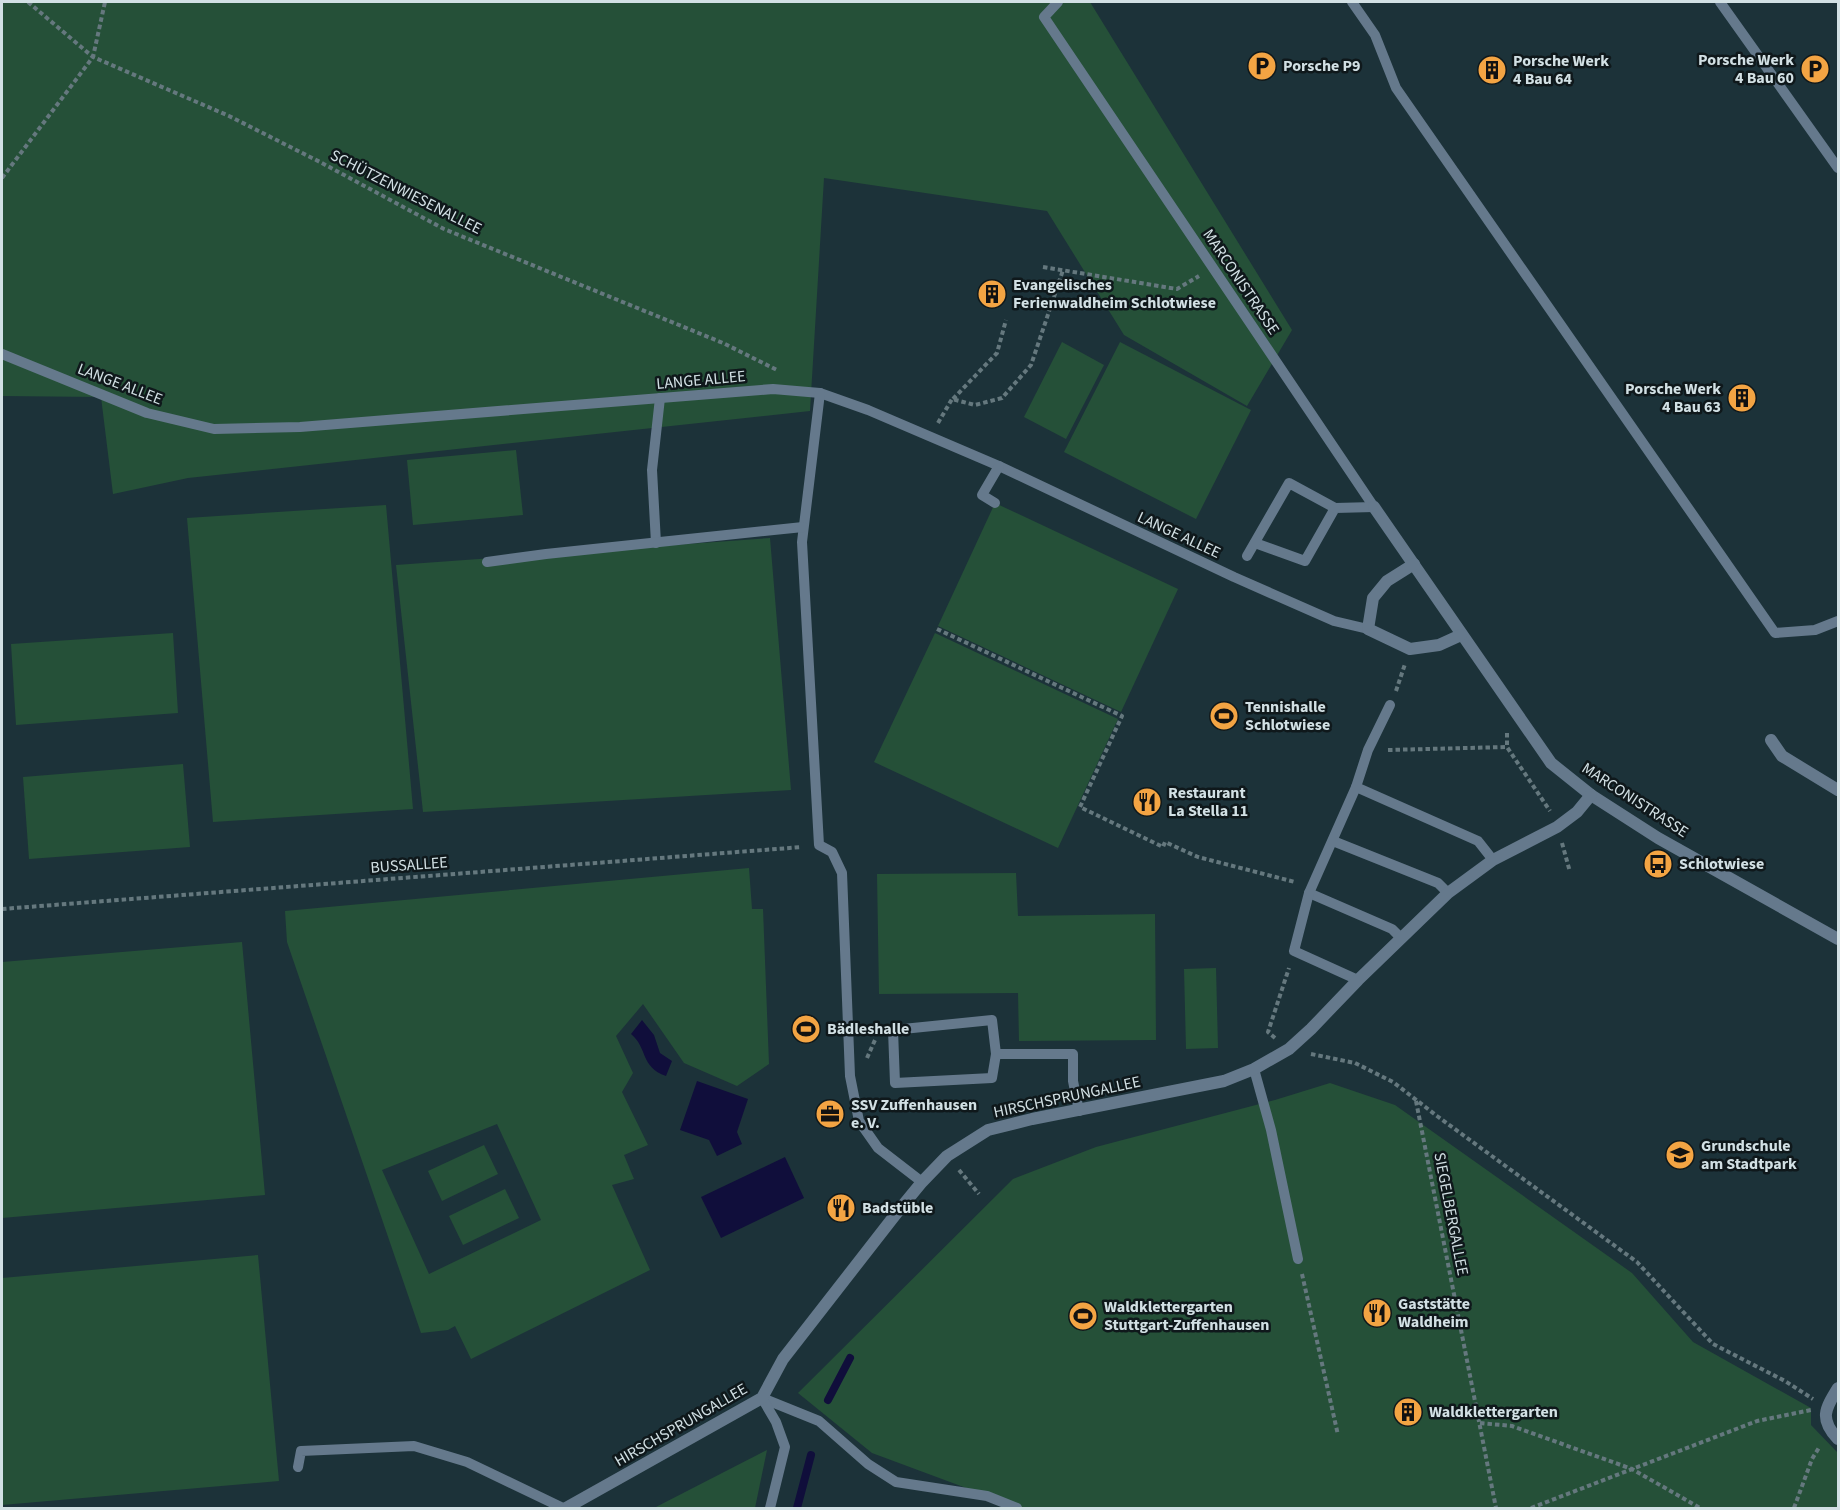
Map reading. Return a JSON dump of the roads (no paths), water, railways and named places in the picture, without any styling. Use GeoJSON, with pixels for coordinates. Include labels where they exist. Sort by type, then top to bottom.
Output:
{"type":"FeatureCollection","features":[{"type":"Feature","properties":{"kind":"street","name":"MARCONISTRASSE"},"geometry":{"type":"LineString","coordinates":[[1374,507],[1551,763],[1591,795],[1658,837],[1839,939]]}},
{"type":"Feature","properties":{"kind":"street"},"geometry":{"type":"LineString","coordinates":[[1414,564],[1387,581],[1373,598],[1368,629],[1410,649],[1439,645],[1461,635]]}},
{"type":"Feature","properties":{"kind":"street"},"geometry":{"type":"LineString","coordinates":[[1771,740],[1782,756],[1839,790]]}},
{"type":"Feature","properties":{"kind":"street","name":"HIRSCHSPRUNGALLEE"},"geometry":{"type":"LineString","coordinates":[[564,1509],[762,1398],[783,1359],[922,1182],[947,1156],[988,1130],[1032,1119],[1224,1081],[1254,1069],[1289,1049],[1448,893],[1493,860],[1557,827],[1577,812],[1591,795]]}},
{"type":"Feature","properties":{"kind":"street"},"geometry":{"type":"LineString","coordinates":[[1839,1388],[1826,1407],[1825,1418],[1829,1429],[1839,1439]]}},
{"type":"Feature","properties":{"kind":"lane","name":"MARCONISTRASSE"},"geometry":{"type":"LineString","coordinates":[[1058,2],[1044,17],[1374,507]]}},
{"type":"Feature","properties":{"kind":"lane"},"geometry":{"type":"LineString","coordinates":[[1352,2],[1375,35],[1396,88],[1776,633],[1815,630],[1839,621]]}},
{"type":"Feature","properties":{"kind":"lane"},"geometry":{"type":"LineString","coordinates":[[1720,2],[1839,168]]}},
{"type":"Feature","properties":{"kind":"lane","name":"LANGE ALLEE"},"geometry":{"type":"LineString","coordinates":[[2,354],[147,413],[214,429],[300,427],[773,389],[820,393],[999,466],[1334,621],[1368,629]]}},
{"type":"Feature","properties":{"kind":"lane"},"geometry":{"type":"LineString","coordinates":[[820,393],[802,542],[819,845],[832,852],[842,873],[850,1076],[859,1121],[878,1148],[922,1182]]}},
{"type":"Feature","properties":{"kind":"lane"},"geometry":{"type":"LineString","coordinates":[[656,543],[652,470],[660,398]]}},
{"type":"Feature","properties":{"kind":"lane"},"geometry":{"type":"LineString","coordinates":[[995,503],[982,495],[999,466]]}},
{"type":"Feature","properties":{"kind":"lane"},"geometry":{"type":"LineString","coordinates":[[1247,556],[1289,483],[1335,508],[1374,507]]}},
{"type":"Feature","properties":{"kind":"lane"},"geometry":{"type":"LineString","coordinates":[[1255,543],[1305,561],[1335,508]]}},
{"type":"Feature","properties":{"kind":"lane"},"geometry":{"type":"LineString","coordinates":[[487,562],[803,527]]}},
{"type":"Feature","properties":{"kind":"lane"},"geometry":{"type":"LineString","coordinates":[[1359,980],[1294,951],[1311,890],[1356,787],[1368,750],[1390,705]]}},
{"type":"Feature","properties":{"kind":"lane"},"geometry":{"type":"LineString","coordinates":[[1356,787],[1478,841],[1493,860]]}},
{"type":"Feature","properties":{"kind":"lane"},"geometry":{"type":"LineString","coordinates":[[1333,841],[1438,883],[1448,893]]}},
{"type":"Feature","properties":{"kind":"lane"},"geometry":{"type":"LineString","coordinates":[[1311,890],[1392,929],[1401,938]]}},
{"type":"Feature","properties":{"kind":"lane"},"geometry":{"type":"LineString","coordinates":[[992,1020],[996,1054],[992,1078],[895,1083],[893,1030],[992,1020]]}},
{"type":"Feature","properties":{"kind":"lane"},"geometry":{"type":"LineString","coordinates":[[996,1054],[1073,1054],[1073,1082],[1078,1111]]}},
{"type":"Feature","properties":{"kind":"lane"},"geometry":{"type":"LineString","coordinates":[[1254,1069],[1271,1130],[1298,1258]]}},
{"type":"Feature","properties":{"kind":"lane"},"geometry":{"type":"LineString","coordinates":[[762,1398],[776,1422],[784,1447],[770,1509]]}},
{"type":"Feature","properties":{"kind":"lane"},"geometry":{"type":"LineString","coordinates":[[762,1398],[819,1421],[868,1464],[896,1482],[987,1496],[1017,1509]]}},
{"type":"Feature","properties":{"kind":"lane"},"geometry":{"type":"LineString","coordinates":[[298,1467],[301,1450],[414,1446],[467,1462],[564,1509]]}},
{"type":"Feature","properties":{"kind":"waterway"},"geometry":{"type":"LineString","coordinates":[[828,1400],[850,1358]]}},
{"type":"Feature","properties":{"kind":"waterway"},"geometry":{"type":"LineString","coordinates":[[797,1508],[811,1455]]}},
{"type":"Feature","properties":{"kind":"place","name":"Porsche P9"},"geometry":{"type":"Point","coordinates":[1262,66]}},
{"type":"Feature","properties":{"kind":"place","name":"Porsche Werk 4 Bau 60"},"geometry":{"type":"Point","coordinates":[1815,69]}},
{"type":"Feature","properties":{"kind":"place","name":"Porsche Werk 4 Bau 64"},"geometry":{"type":"Point","coordinates":[1492,70]}},
{"type":"Feature","properties":{"kind":"place","name":"Evangelisches Ferienwaldheim Schlotwiese"},"geometry":{"type":"Point","coordinates":[992,294]}},
{"type":"Feature","properties":{"kind":"place","name":"Porsche Werk 4 Bau 63"},"geometry":{"type":"Point","coordinates":[1742,398]}},
{"type":"Feature","properties":{"kind":"place","name":"Tennishalle Schlotwiese"},"geometry":{"type":"Point","coordinates":[1224,716]}},
{"type":"Feature","properties":{"kind":"place","name":"Restaurant La Stella 11"},"geometry":{"type":"Point","coordinates":[1147,802]}},
{"type":"Feature","properties":{"kind":"place","name":"Schlotwiese"},"geometry":{"type":"Point","coordinates":[1658,864]}},
{"type":"Feature","properties":{"kind":"place","name":"Bädleshalle"},"geometry":{"type":"Point","coordinates":[806,1029]}},
{"type":"Feature","properties":{"kind":"place","name":"SSV Zuffenhausen e. V."},"geometry":{"type":"Point","coordinates":[830,1114]}},
{"type":"Feature","properties":{"kind":"place","name":"Grundschule am Stadtpark"},"geometry":{"type":"Point","coordinates":[1680,1155]}},
{"type":"Feature","properties":{"kind":"place","name":"Badstüble"},"geometry":{"type":"Point","coordinates":[841,1208]}},
{"type":"Feature","properties":{"kind":"place","name":"Gaststätte Waldheim"},"geometry":{"type":"Point","coordinates":[1377,1313]}},
{"type":"Feature","properties":{"kind":"place","name":"Waldklettergarten Stuttgart-Zuffenhausen"},"geometry":{"type":"Point","coordinates":[1083,1316]}},
{"type":"Feature","properties":{"kind":"place","name":"Waldklettergarten"},"geometry":{"type":"Point","coordinates":[1408,1412]}}]}
